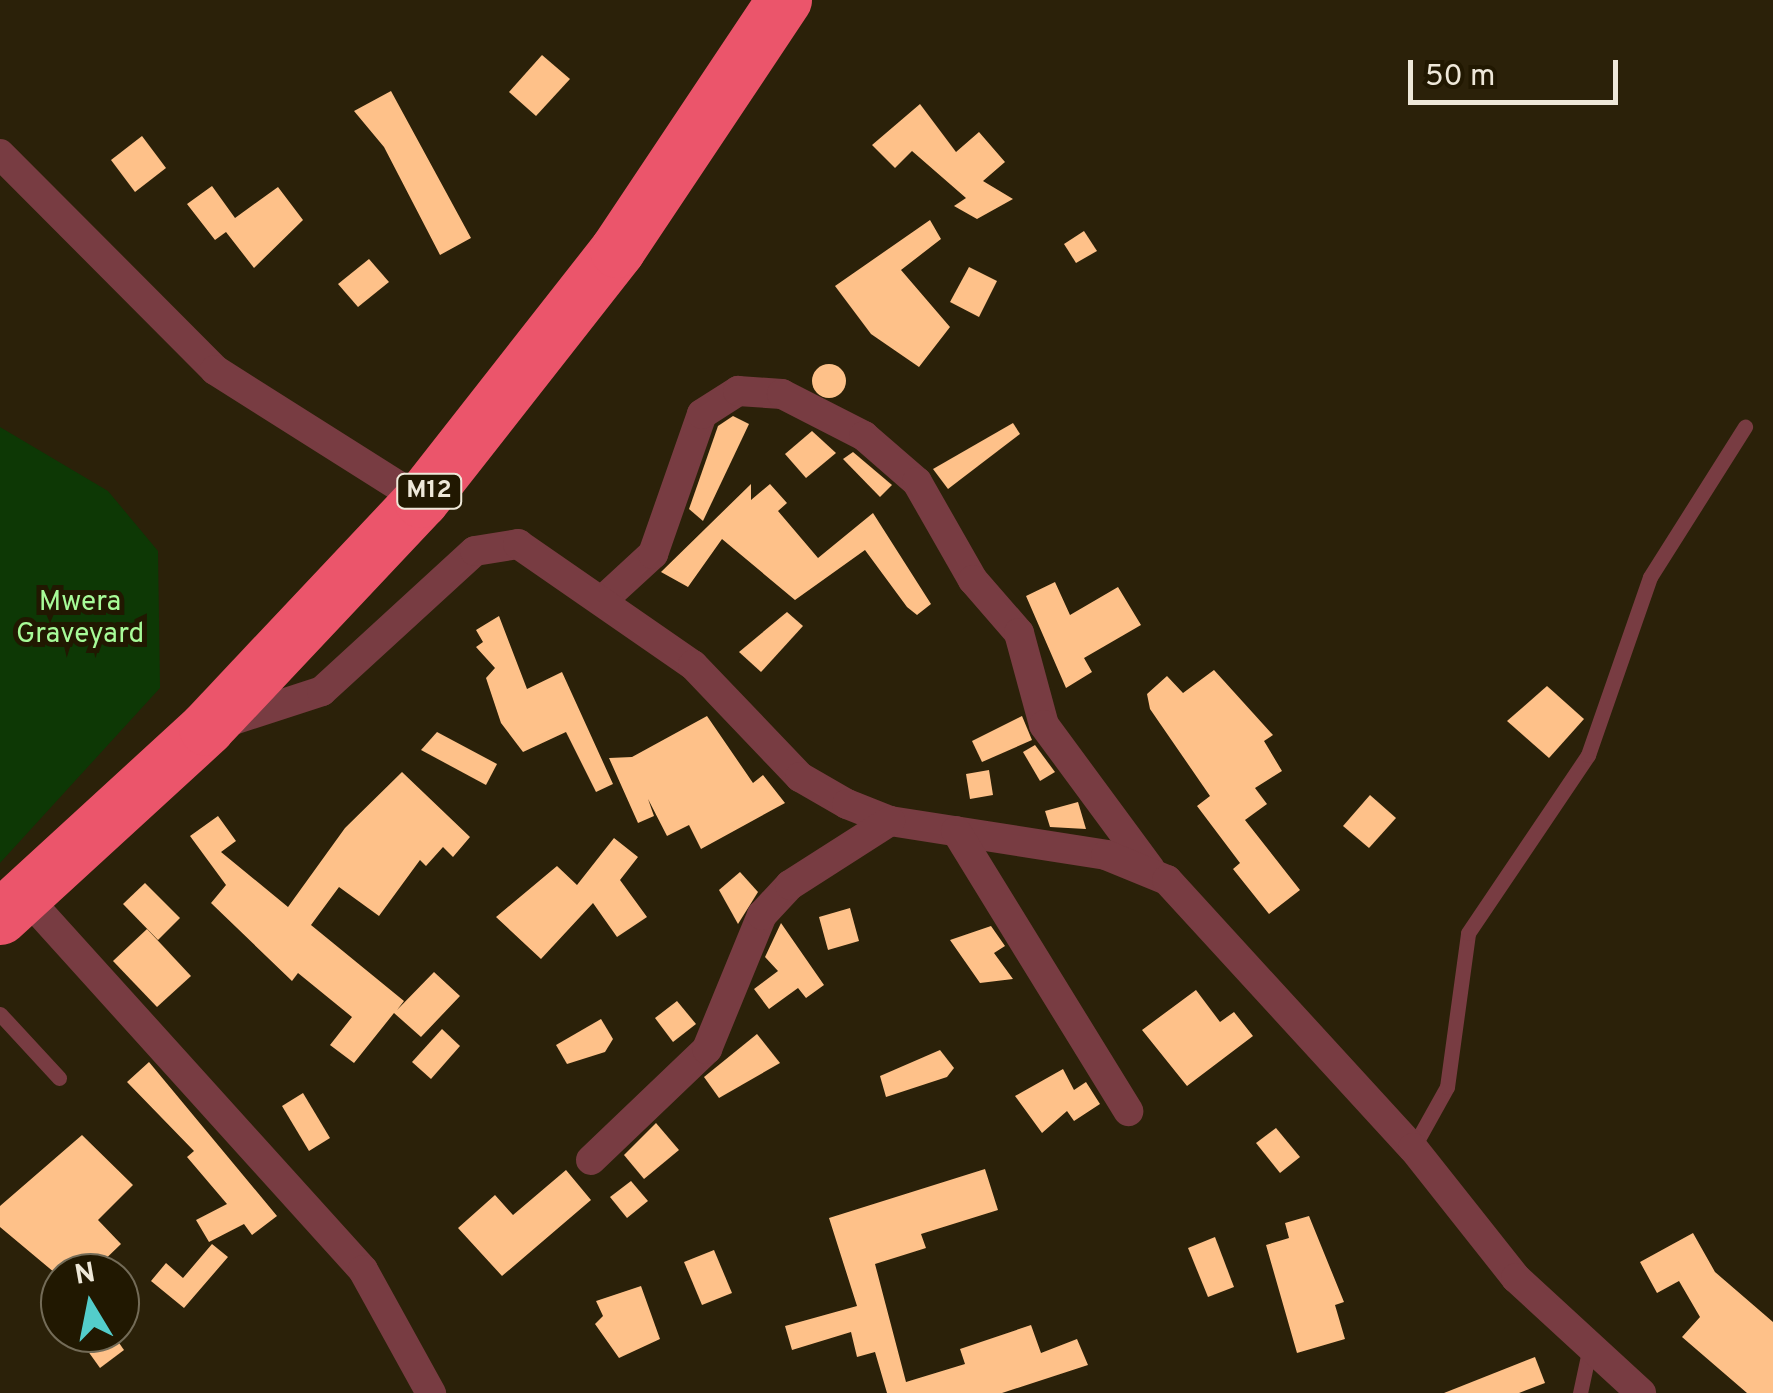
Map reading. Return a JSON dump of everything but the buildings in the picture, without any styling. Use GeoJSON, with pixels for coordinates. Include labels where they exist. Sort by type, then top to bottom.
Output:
{"type":"FeatureCollection","features":[{"type":"Feature","properties":{"kind":"highway","name":"M12"},"geometry":{"type":"LineString","coordinates":[[12,907],[206,728],[421,500],[617,250],[784,0]]}},
{"type":"Feature","properties":{"kind":"street"},"geometry":{"type":"LineString","coordinates":[[0,154],[214,370],[421,500]]}},
{"type":"Feature","properties":{"kind":"street"},"geometry":{"type":"LineString","coordinates":[[604,599],[653,554],[702,414],[738,391],[782,394],[864,436],[917,482],[974,580],[1019,633],[1035,704],[1058,747],[1152,872],[1184,894],[1413,1148],[1516,1278],[1588,1350],[1641,1393]]}},
{"type":"Feature","properties":{"kind":"street"},"geometry":{"type":"LineString","coordinates":[[206,728],[322,691],[488,543],[518,544],[604,599],[693,665],[800,777],[890,821],[1152,872]]}},
{"type":"Feature","properties":{"kind":"street"},"geometry":{"type":"LineString","coordinates":[[591,1160],[707,1050],[762,915],[790,885],[850,855],[890,821]]}},
{"type":"Feature","properties":{"kind":"street"},"geometry":{"type":"LineString","coordinates":[[956,831],[1128,1111]]}},
{"type":"Feature","properties":{"kind":"street"},"geometry":{"type":"LineString","coordinates":[[12,907],[363,1270],[430,1393]]}},
{"type":"Feature","properties":{"kind":"lane"},"geometry":{"type":"LineString","coordinates":[[1413,1148],[1447,1087],[1468,933],[1588,756],[1650,577],[1745,427]]}},
{"type":"Feature","properties":{"kind":"lane"},"geometry":{"type":"LineString","coordinates":[[0,1014],[59,1078]]}},
{"type":"Feature","properties":{"kind":"lane"},"geometry":{"type":"LineString","coordinates":[[1580,1393],[1588,1350]]}},
{"type":"Feature","properties":{"kind":"green space","name":"Mwera Graveyard"},"geometry":{"type":"Polygon","coordinates":[[[0,427],[108,491],[158,551],[160,688],[0,863],[0,427]]]}}]}
